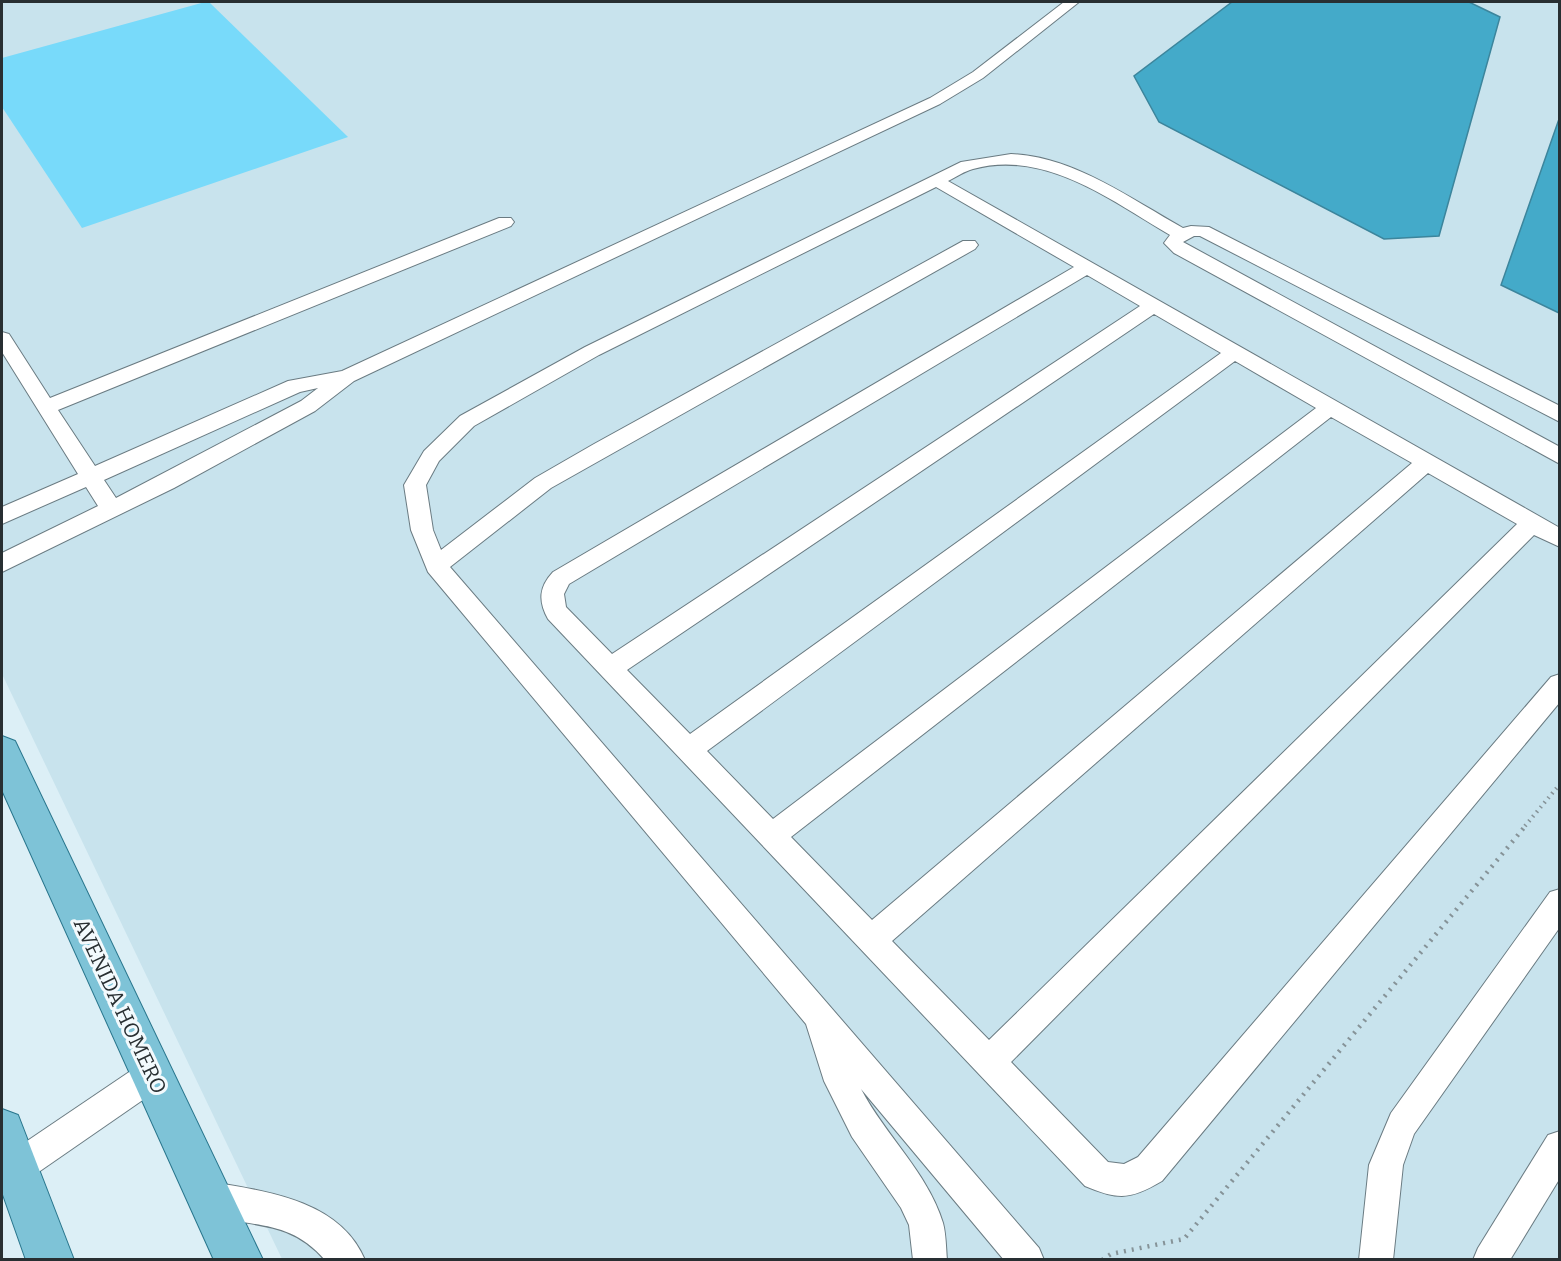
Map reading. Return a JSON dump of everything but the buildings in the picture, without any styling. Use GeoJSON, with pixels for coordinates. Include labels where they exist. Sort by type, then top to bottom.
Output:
{"type":"FeatureCollection","features":[{"type":"Feature","properties":{"kind":"main road","name":"AVENIDA HOMERO"},"geometry":{"type":"LineString","coordinates":[[2,752],[239,1260]]}},
{"type":"Feature","properties":{"kind":"main road"},"geometry":{"type":"LineString","coordinates":[[6,1159],[50,1260]]}},
{"type":"Feature","properties":{"kind":"lane"},"geometry":{"type":"LineString","coordinates":[[2,563],[112,510],[308,406],[347,376],[935,101],[978,75],[1072,2]]}},
{"type":"Feature","properties":{"kind":"lane"},"geometry":{"type":"LineString","coordinates":[[1027,1260],[436,567],[422,530],[415,485],[431,456],[467,421],[592,351],[968,165],[1017,159],[1043,163],[1072,175],[1183,235]]}},
{"type":"Feature","properties":{"kind":"lane"},"geometry":{"type":"LineString","coordinates":[[937,181],[1560,539]]}},
{"type":"Feature","properties":{"kind":"lane"},"geometry":{"type":"LineString","coordinates":[[46,407],[506,222]]}},
{"type":"Feature","properties":{"kind":"lane"},"geometry":{"type":"LineString","coordinates":[[1560,415],[1203,231],[1191,231],[1174,240],[1173,243],[1180,249],[1560,458]]}},
{"type":"Feature","properties":{"kind":"lane"},"geometry":{"type":"LineString","coordinates":[[436,567],[533,490],[581,460],[969,245]]}},
{"type":"Feature","properties":{"kind":"lane"},"geometry":{"type":"LineString","coordinates":[[1087,267],[561,578],[554,586],[550,597],[556,612],[1097,1174],[1117,1183],[1136,1178],[1150,1169],[1560,684]]}},
{"type":"Feature","properties":{"kind":"lane"},"geometry":{"type":"LineString","coordinates":[[610,668],[1154,305]]}},
{"type":"Feature","properties":{"kind":"lane"},"geometry":{"type":"LineString","coordinates":[[2,338],[112,510]]}},
{"type":"Feature","properties":{"kind":"lane"},"geometry":{"type":"LineString","coordinates":[[689,750],[1235,352]]}},
{"type":"Feature","properties":{"kind":"lane"},"geometry":{"type":"LineString","coordinates":[[2,516],[295,386],[347,376]]}},
{"type":"Feature","properties":{"kind":"lane"},"geometry":{"type":"LineString","coordinates":[[772,836],[1330,407]]}},
{"type":"Feature","properties":{"kind":"lane"},"geometry":{"type":"LineString","coordinates":[[871,940],[1426,462]]}},
{"type":"Feature","properties":{"kind":"lane"},"geometry":{"type":"LineString","coordinates":[[989,1062],[1532,523]]}},
{"type":"Feature","properties":{"kind":"lane"},"geometry":{"type":"LineString","coordinates":[[1376,1260],[1386,1165],[1402,1124],[1560,902]]}},
{"type":"Feature","properties":{"kind":"lane"},"geometry":{"type":"LineString","coordinates":[[817,1011],[840,1081],[863,1126],[913,1196],[926,1224],[930,1260]]}},
{"type":"Feature","properties":{"kind":"lane"},"geometry":{"type":"LineString","coordinates":[[6,1159],[152,1075]]}},
{"type":"Feature","properties":{"kind":"lane"},"geometry":{"type":"LineString","coordinates":[[1490,1260],[1560,1147]]}},
{"type":"Feature","properties":{"kind":"lane"},"geometry":{"type":"LineString","coordinates":[[210,1199],[281,1211],[325,1234],[348,1260]]}},
{"type":"Feature","properties":{"kind":"path"},"geometry":{"type":"LineString","coordinates":[[1102,1260],[1111,1254],[1184,1239],[1560,784]]}},
{"type":"Feature","properties":{"kind":"shaded area"},"geometry":{"type":"Polygon","coordinates":[[[2,2],[1559,2],[1559,1259],[282,1259],[2,674],[2,2]]]}},
{"type":"Feature","properties":{"kind":"shaded area"},"geometry":{"type":"Polygon","coordinates":[[[209,2],[348,137],[82,228],[2,107],[2,58],[209,2]]]}},
{"type":"Feature","properties":{"kind":"shaded area"},"geometry":{"type":"Polygon","coordinates":[[[1232,2],[1469,2],[1500,17],[1439,236],[1384,239],[1159,122],[1134,76],[1232,2]]]}},
{"type":"Feature","properties":{"kind":"shaded area"},"geometry":{"type":"Polygon","coordinates":[[[1559,119],[1559,313],[1501,285],[1559,119]]]}}]}
